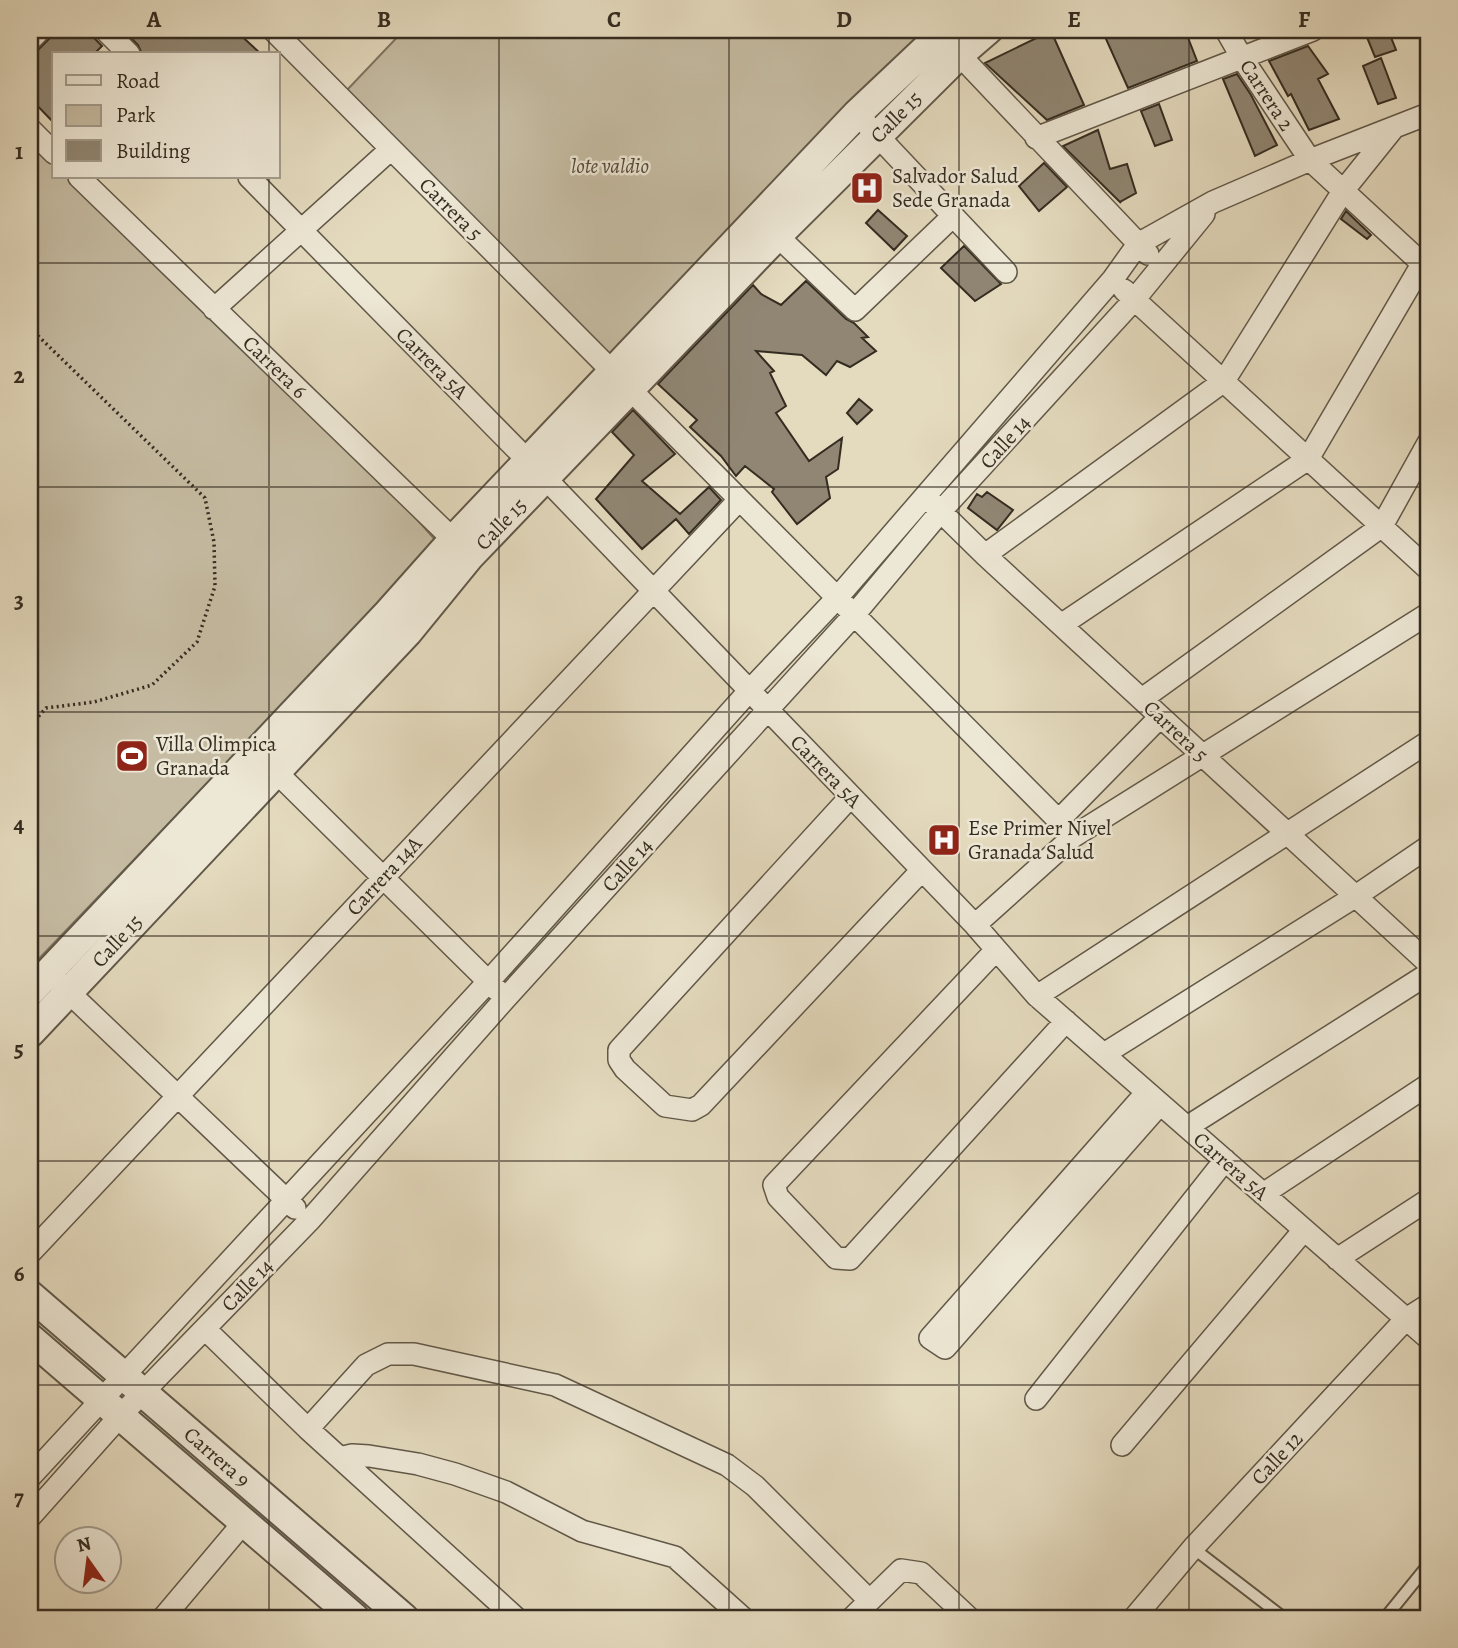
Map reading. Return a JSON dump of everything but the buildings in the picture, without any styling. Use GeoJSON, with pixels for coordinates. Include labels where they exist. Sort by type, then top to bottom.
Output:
{"type":"FeatureCollection","features":[{"type":"Feature","properties":{"kind":"street"},"geometry":{"type":"LineString","coordinates":[[30,40],[40,30]]}},
{"type":"Feature","properties":{"kind":"street"},"geometry":{"type":"LineString","coordinates":[[105,30],[127,52]]}},
{"type":"Feature","properties":{"kind":"street","name":"Carrera 5"},"geometry":{"type":"LineString","coordinates":[[273,30],[1073,836]]}},
{"type":"Feature","properties":{"kind":"street"},"geometry":{"type":"LineString","coordinates":[[943,32],[974,42],[1005,30]]}},
{"type":"Feature","properties":{"kind":"street","name":"Carrera 2"},"geometry":{"type":"LineString","coordinates":[[1226,30],[1310,160],[1427,262]]}},
{"type":"Feature","properties":{"kind":"street"},"geometry":{"type":"LineString","coordinates":[[1036,138],[1313,30]]}},
{"type":"Feature","properties":{"kind":"street","name":"Calle 15"},"geometry":{"type":"LineString","coordinates":[[39,982],[388,613],[462,548],[767,227],[857,114],[943,32]]}},
{"type":"Feature","properties":{"kind":"street"},"geometry":{"type":"LineString","coordinates":[[974,42],[1036,138],[1160,266]]}},
{"type":"Feature","properties":{"kind":"street","name":"Calle 15"},"geometry":{"type":"LineString","coordinates":[[767,227],[877,135],[974,42]]}},
{"type":"Feature","properties":{"kind":"street"},"geometry":{"type":"LineString","coordinates":[[857,114],[1006,272]]}},
{"type":"Feature","properties":{"kind":"street","name":"Calle 14"},"geometry":{"type":"LineString","coordinates":[[30,1477],[134,1385],[286,1199],[488,982],[837,598],[1113,279],[1138,244],[1213,202],[1310,160],[1428,114]]}},
{"type":"Feature","properties":{"kind":"street"},"geometry":{"type":"LineString","coordinates":[[985,555],[1224,381],[1343,191],[1394,128]]}},
{"type":"Feature","properties":{"kind":"street"},"geometry":{"type":"LineString","coordinates":[[30,129],[52,151]]}},
{"type":"Feature","properties":{"kind":"street"},"geometry":{"type":"LineString","coordinates":[[214,309],[391,149]]}},
{"type":"Feature","properties":{"kind":"street","name":"Carrera 6"},"geometry":{"type":"LineString","coordinates":[[80,178],[462,548]]}},
{"type":"Feature","properties":{"kind":"street","name":"Carrera 5A"},"geometry":{"type":"LineString","coordinates":[[250,178],[537,469],[975,925],[1037,996],[1428,1338]]}},
{"type":"Feature","properties":{"kind":"street","name":"Calle 14"},"geometry":{"type":"LineString","coordinates":[[134,1385],[205,1329],[309,1221],[505,999],[854,615],[941,512],[1134,300],[1213,202]]}},
{"type":"Feature","properties":{"kind":"street"},"geometry":{"type":"LineString","coordinates":[[767,227],[855,310],[953,216]]}},
{"type":"Feature","properties":{"kind":"street"},"geometry":{"type":"LineString","coordinates":[[1061,625],[1308,459],[1427,262]]}},
{"type":"Feature","properties":{"kind":"street"},"geometry":{"type":"LineString","coordinates":[[1113,279],[1428,569]]}},
{"type":"Feature","properties":{"kind":"street"},"geometry":{"type":"LineString","coordinates":[[1142,699],[1382,526],[1428,443]]}},
{"type":"Feature","properties":{"kind":"street","name":"Carrera 5"},"geometry":{"type":"LineString","coordinates":[[925,497],[1428,963]]}},
{"type":"Feature","properties":{"kind":"street","name":"Carrera 14A"},"geometry":{"type":"LineString","coordinates":[[30,1253],[739,500]]}},
{"type":"Feature","properties":{"kind":"street","name":"Calle 15"},"geometry":{"type":"LineString","coordinates":[[30,1033],[408,632],[462,548]]}},
{"type":"Feature","properties":{"kind":"street"},"geometry":{"type":"LineString","coordinates":[[975,925],[1073,836],[1428,614]]}},
{"type":"Feature","properties":{"kind":"street"},"geometry":{"type":"LineString","coordinates":[[1058,821],[1160,717]]}},
{"type":"Feature","properties":{"kind":"street"},"geometry":{"type":"LineString","coordinates":[[1037,996],[1428,742]]}},
{"type":"Feature","properties":{"kind":"street"},"geometry":{"type":"LineString","coordinates":[[256,752],[505,999]]}},
{"type":"Feature","properties":{"kind":"street"},"geometry":{"type":"LineString","coordinates":[[851,796],[619,1050],[619,1060],[634,1079],[665,1106],[692,1110],[701,1105],[922,870]]}},
{"type":"Feature","properties":{"kind":"street"},"geometry":{"type":"LineString","coordinates":[[1104,1054],[1356,896],[1428,847]]}},
{"type":"Feature","properties":{"kind":"street"},"geometry":{"type":"LineString","coordinates":[[996,950],[774,1185],[778,1197],[836,1258],[850,1259],[1066,1021]]}},
{"type":"Feature","properties":{"kind":"street"},"geometry":{"type":"LineString","coordinates":[[1187,1127],[1428,974]]}},
{"type":"Feature","properties":{"kind":"street"},"geometry":{"type":"LineString","coordinates":[[39,982],[68,992],[309,1221]]}},
{"type":"Feature","properties":{"kind":"street"},"geometry":{"type":"LineString","coordinates":[[1263,1194],[1428,1085]]}},
{"type":"Feature","properties":{"kind":"street"},"geometry":{"type":"LineString","coordinates":[[1153,1098],[945,1348],[930,1338],[1153,1098]]}},
{"type":"Feature","properties":{"kind":"street"},"geometry":{"type":"LineString","coordinates":[[1037,1399],[1225,1160]]}},
{"type":"Feature","properties":{"kind":"street"},"geometry":{"type":"LineString","coordinates":[[1337,1259],[1428,1200]]}},
{"type":"Feature","properties":{"kind":"street"},"geometry":{"type":"LineString","coordinates":[[1122,1445],[1304,1230]]}},
{"type":"Feature","properties":{"kind":"street","name":"Carrera 9"},"geometry":{"type":"LineString","coordinates":[[30,1295],[404,1618]]}},
{"type":"Feature","properties":{"kind":"street","name":"Calle 12"},"geometry":{"type":"LineString","coordinates":[[1134,1618],[1194,1548],[1406,1319],[1428,1305]]}},
{"type":"Feature","properties":{"kind":"street"},"geometry":{"type":"LineString","coordinates":[[205,1329],[307,1429],[516,1618]]}},
{"type":"Feature","properties":{"kind":"street","name":"Carrera 9"},"geometry":{"type":"LineString","coordinates":[[30,1338],[355,1618]]}},
{"type":"Feature","properties":{"kind":"street"},"geometry":{"type":"LineString","coordinates":[[307,1429],[366,1366],[388,1354],[414,1354],[555,1385],[727,1465],[755,1486],[869,1600]]}},
{"type":"Feature","properties":{"kind":"street","name":"Calle 14"},"geometry":{"type":"LineString","coordinates":[[30,1517],[111,1408]]}},
{"type":"Feature","properties":{"kind":"street"},"geometry":{"type":"LineString","coordinates":[[340,1458],[352,1455],[369,1456],[418,1464],[455,1474],[506,1492],[582,1531],[675,1558],[743,1618]]}},
{"type":"Feature","properties":{"kind":"street"},"geometry":{"type":"LineString","coordinates":[[163,1618],[244,1522]]}},
{"type":"Feature","properties":{"kind":"street"},"geometry":{"type":"LineString","coordinates":[[852,1618],[901,1570],[921,1573],[969,1618]]}},
{"type":"Feature","properties":{"kind":"lane"},"geometry":{"type":"LineString","coordinates":[[1194,1548],[1284,1618]]}},
{"type":"Feature","properties":{"kind":"lane"},"geometry":{"type":"LineString","coordinates":[[1385,1618],[1428,1565]]}},
{"type":"Feature","properties":{"kind":"path"},"geometry":{"type":"LineString","coordinates":[[30,328],[205,498],[214,542],[215,586],[197,642],[152,685],[94,702],[46,708],[30,726]]}},
{"type":"Feature","properties":{"kind":"green space","name":"lote valdio"},"geometry":{"type":"Polygon","coordinates":[[[404,30],[932,30],[610,361],[347,90],[404,30]]]}},
{"type":"Feature","properties":{"kind":"green space","name":"Villa Olimpica Granada"},"geometry":{"type":"Polygon","coordinates":[[[30,130],[52,152],[52,178],[79,178],[330,422],[438,543],[30,968],[30,130]]]}},
{"type":"Feature","properties":{"kind":"place","name":"Salvador Salud Sede Granada"},"geometry":{"type":"Point","coordinates":[867,188]}},
{"type":"Feature","properties":{"kind":"place","name":"Villa Olimpica Granada"},"geometry":{"type":"Point","coordinates":[132,756]}},
{"type":"Feature","properties":{"kind":"place","name":"Ese Primer Nivel Granada Salud"},"geometry":{"type":"Point","coordinates":[944,840]}}]}
